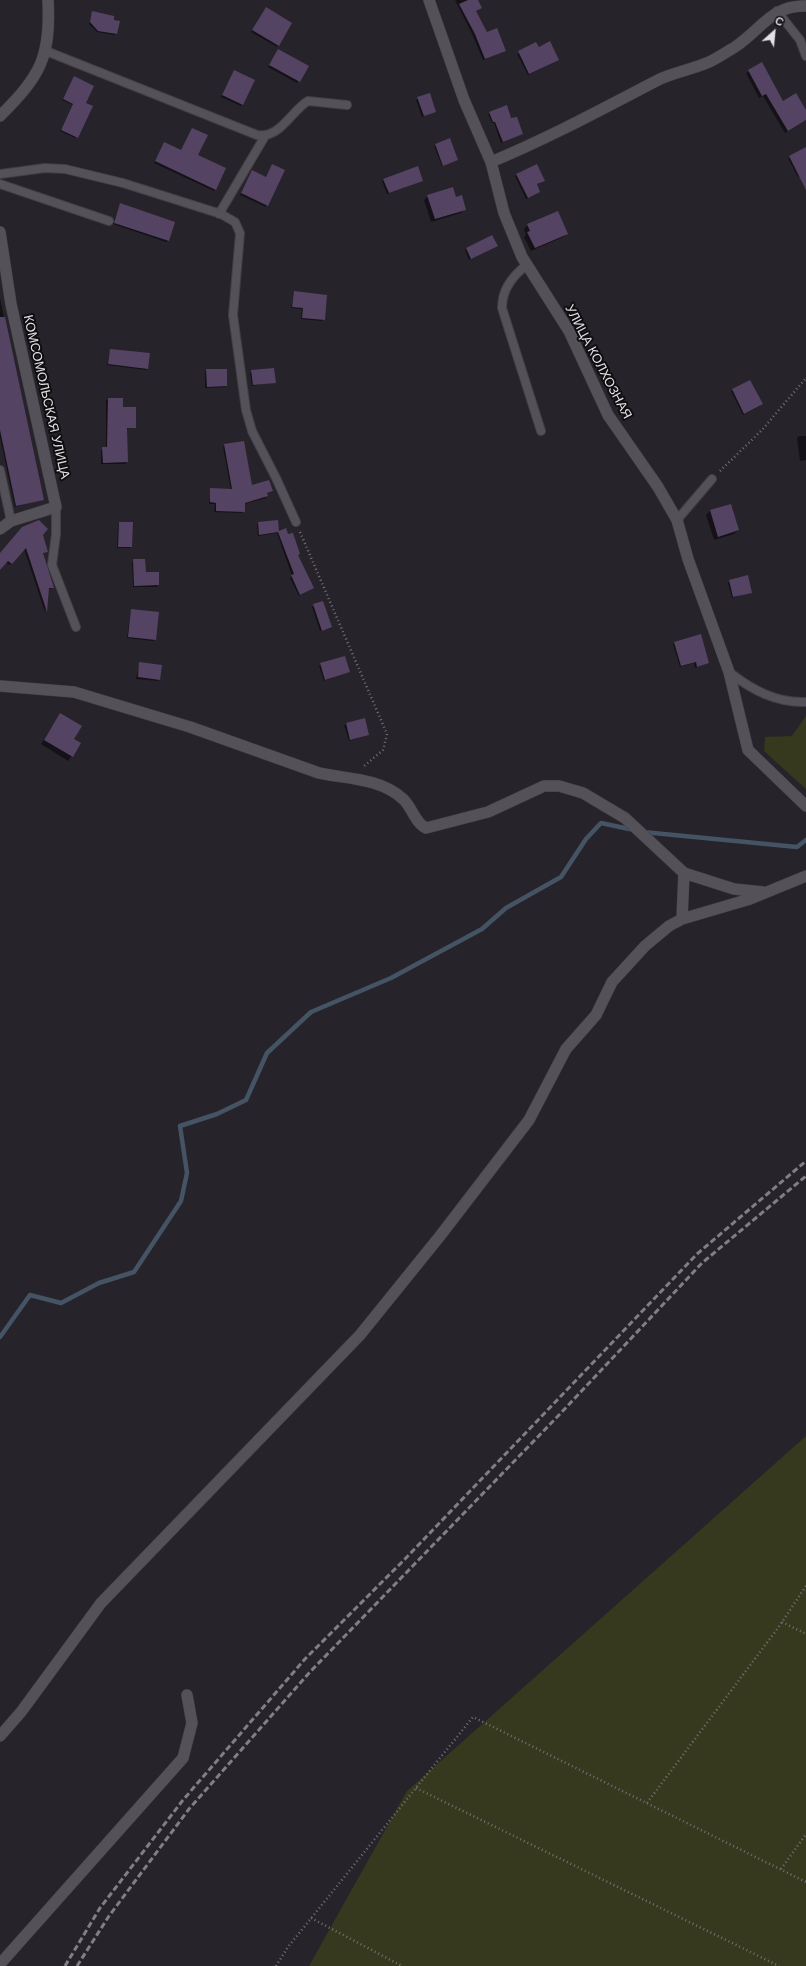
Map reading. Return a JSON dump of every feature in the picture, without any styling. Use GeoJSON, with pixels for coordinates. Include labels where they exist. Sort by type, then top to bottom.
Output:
{"type":"FeatureCollection","features":[{"type":"Feature","properties":{"kind":"street"},"geometry":{"type":"LineString","coordinates":[[0,116],[30,84],[40,68],[46,51],[48,38],[48,0]]}},
{"type":"Feature","properties":{"kind":"street","name":"УЛИЦА КОЛХОЗНАЯ"},"geometry":{"type":"LineString","coordinates":[[429,0],[464,100],[491,162],[504,213],[527,265],[569,331],[608,415],[658,487],[677,520],[686,553],[729,672],[748,750],[806,806]]}},
{"type":"Feature","properties":{"kind":"street"},"geometry":{"type":"LineString","coordinates":[[491,162],[564,130],[667,76],[708,62],[737,45],[777,12],[794,6],[806,6]]}},
{"type":"Feature","properties":{"kind":"street","name":"КОМСОМОЛЬСКАЯ УЛИЦА"},"geometry":{"type":"LineString","coordinates":[[0,232],[11,304],[56,507]]}},
{"type":"Feature","properties":{"kind":"street"},"geometry":{"type":"LineString","coordinates":[[0,529],[11,521],[56,507]]}},
{"type":"Feature","properties":{"kind":"street"},"geometry":{"type":"LineString","coordinates":[[0,686],[74,692],[190,727],[313,771],[370,782],[393,792],[403,799],[410,807],[421,826],[426,828],[488,812],[544,786],[559,786],[572,789],[583,793],[625,818],[684,873],[734,889],[763,892]]}},
{"type":"Feature","properties":{"kind":"street"},"geometry":{"type":"LineString","coordinates":[[682,919],[684,873]]}},
{"type":"Feature","properties":{"kind":"street"},"geometry":{"type":"LineString","coordinates":[[0,1736],[21,1712],[101,1603],[360,1335],[440,1236],[529,1120],[566,1049],[596,1015],[612,982],[649,942],[669,926],[682,919],[750,899],[763,892],[806,876]]}},
{"type":"Feature","properties":{"kind":"street"},"geometry":{"type":"LineString","coordinates":[[0,1964],[183,1758],[192,1723],[187,1695]]}},
{"type":"Feature","properties":{"kind":"lane"},"geometry":{"type":"LineString","coordinates":[[777,12],[795,33],[806,56]]}},
{"type":"Feature","properties":{"kind":"lane"},"geometry":{"type":"LineString","coordinates":[[46,51],[257,136],[265,136]]}},
{"type":"Feature","properties":{"kind":"lane"},"geometry":{"type":"LineString","coordinates":[[219,214],[265,136],[283,124],[308,101],[347,105]]}},
{"type":"Feature","properties":{"kind":"lane"},"geometry":{"type":"LineString","coordinates":[[0,174],[45,168],[65,169],[123,183],[219,214],[235,222],[240,233],[233,315],[249,424],[296,522]]}},
{"type":"Feature","properties":{"kind":"lane"},"geometry":{"type":"LineString","coordinates":[[0,184],[110,221]]}},
{"type":"Feature","properties":{"kind":"lane"},"geometry":{"type":"LineString","coordinates":[[527,265],[515,274],[509,282],[504,293],[502,308],[541,431]]}},
{"type":"Feature","properties":{"kind":"lane"},"geometry":{"type":"LineString","coordinates":[[0,470],[11,521]]}},
{"type":"Feature","properties":{"kind":"lane"},"geometry":{"type":"LineString","coordinates":[[677,520],[712,479]]}},
{"type":"Feature","properties":{"kind":"lane"},"geometry":{"type":"LineString","coordinates":[[56,507],[56,534],[52,565],[76,627]]}},
{"type":"Feature","properties":{"kind":"lane"},"geometry":{"type":"LineString","coordinates":[[729,672],[756,690],[774,699],[790,702],[806,702]]}},
{"type":"Feature","properties":{"kind":"path"},"geometry":{"type":"LineString","coordinates":[[712,479],[762,430],[806,378]]}},
{"type":"Feature","properties":{"kind":"path"},"geometry":{"type":"LineString","coordinates":[[296,522],[386,734],[384,746],[380,753],[367,764],[345,776]]}},
{"type":"Feature","properties":{"kind":"path"},"geometry":{"type":"LineString","coordinates":[[647,1803],[782,1622],[806,1586]]}},
{"type":"Feature","properties":{"kind":"path"},"geometry":{"type":"LineString","coordinates":[[782,1622],[806,1634]]}},
{"type":"Feature","properties":{"kind":"path"},"geometry":{"type":"LineString","coordinates":[[276,1966],[288,1947],[473,1717],[806,1882]]}},
{"type":"Feature","properties":{"kind":"path"},"geometry":{"type":"LineString","coordinates":[[416,1788],[778,1966]]}},
{"type":"Feature","properties":{"kind":"path"},"geometry":{"type":"LineString","coordinates":[[781,1869],[806,1834]]}},
{"type":"Feature","properties":{"kind":"path"},"geometry":{"type":"LineString","coordinates":[[311,1918],[402,1966]]}},
{"type":"Feature","properties":{"kind":"green space"},"geometry":{"type":"Polygon","coordinates":[[[806,716],[806,789],[764,751],[765,737],[792,736],[806,716]]]}},
{"type":"Feature","properties":{"kind":"green space"},"geometry":{"type":"Polygon","coordinates":[[[806,1436],[806,1966],[309,1966],[407,1791],[806,1436]]]}},
{"type":"Feature","properties":{"kind":"building"},"geometry":{"type":"Polygon","coordinates":[[[468,0],[478,0],[482,8],[476,11],[487,32],[497,28],[506,51],[485,59],[475,34],[459,4],[468,0]]]}},
{"type":"Feature","properties":{"kind":"building"},"geometry":{"type":"Polygon","coordinates":[[[266,7],[292,23],[279,46],[252,30],[266,7]]]}},
{"type":"Feature","properties":{"kind":"building"},"geometry":{"type":"Polygon","coordinates":[[[92,11],[114,16],[114,20],[120,21],[117,34],[98,31],[90,22],[92,11]]]}},
{"type":"Feature","properties":{"kind":"building"},"geometry":{"type":"Polygon","coordinates":[[[550,41],[559,60],[529,74],[518,51],[536,42],[539,47],[550,41]]]}},
{"type":"Feature","properties":{"kind":"building"},"geometry":{"type":"Polygon","coordinates":[[[278,49],[309,66],[300,82],[269,65],[278,49]]]}},
{"type":"Feature","properties":{"kind":"building"},"geometry":{"type":"Polygon","coordinates":[[[762,62],[783,101],[796,93],[806,110],[806,120],[788,131],[766,94],[762,96],[748,70],[762,62]]]}},
{"type":"Feature","properties":{"kind":"building"},"geometry":{"type":"Polygon","coordinates":[[[234,70],[255,80],[243,105],[222,95],[234,70]]]}},
{"type":"Feature","properties":{"kind":"building"},"geometry":{"type":"Polygon","coordinates":[[[74,76],[94,86],[86,103],[93,106],[78,138],[61,130],[73,104],[63,99],[74,76]]]}},
{"type":"Feature","properties":{"kind":"building"},"geometry":{"type":"Polygon","coordinates":[[[430,93],[436,112],[424,116],[417,97],[430,93]]]}},
{"type":"Feature","properties":{"kind":"building"},"geometry":{"type":"Polygon","coordinates":[[[507,105],[511,118],[517,117],[523,134],[503,142],[495,122],[493,122],[489,112],[507,105]]]}},
{"type":"Feature","properties":{"kind":"building"},"geometry":{"type":"Polygon","coordinates":[[[192,128],[208,135],[198,155],[226,168],[216,190],[155,161],[164,142],[181,150],[192,128]]]}},
{"type":"Feature","properties":{"kind":"building"},"geometry":{"type":"Polygon","coordinates":[[[450,138],[458,160],[443,166],[435,144],[450,138]]]}},
{"type":"Feature","properties":{"kind":"building"},"geometry":{"type":"Polygon","coordinates":[[[806,147],[806,190],[789,156],[806,147]]]}},
{"type":"Feature","properties":{"kind":"building"},"geometry":{"type":"Polygon","coordinates":[[[272,164],[285,170],[268,206],[241,193],[252,170],[266,177],[272,164]]]}},
{"type":"Feature","properties":{"kind":"building"},"geometry":{"type":"Polygon","coordinates":[[[537,164],[545,181],[537,184],[540,192],[528,198],[516,174],[537,164]]]}},
{"type":"Feature","properties":{"kind":"building"},"geometry":{"type":"Polygon","coordinates":[[[418,166],[423,181],[389,193],[383,179],[418,166]]]}},
{"type":"Feature","properties":{"kind":"building"},"geometry":{"type":"Polygon","coordinates":[[[453,187],[456,197],[462,195],[466,210],[435,219],[427,195],[453,187]]]}},
{"type":"Feature","properties":{"kind":"building"},"geometry":{"type":"Polygon","coordinates":[[[120,203],[175,222],[169,241],[114,223],[120,203]]]}},
{"type":"Feature","properties":{"kind":"building"},"geometry":{"type":"Polygon","coordinates":[[[558,211],[568,234],[535,248],[527,232],[530,231],[527,224],[558,211]]]}},
{"type":"Feature","properties":{"kind":"building"},"geometry":{"type":"Polygon","coordinates":[[[492,235],[498,246],[471,259],[466,248],[492,235]]]}},
{"type":"Feature","properties":{"kind":"building"},"geometry":{"type":"Polygon","coordinates":[[[294,291],[327,295],[325,320],[302,318],[303,308],[292,307],[294,291]]]}},
{"type":"Feature","properties":{"kind":"building"},"geometry":{"type":"Polygon","coordinates":[[[0,317],[5,317],[44,500],[16,506],[0,430],[0,317]]]}},
{"type":"Feature","properties":{"kind":"building"},"geometry":{"type":"Polygon","coordinates":[[[110,349],[150,353],[148,369],[108,364],[110,349]]]}},
{"type":"Feature","properties":{"kind":"building"},"geometry":{"type":"Polygon","coordinates":[[[274,368],[276,383],[253,385],[251,370],[274,368]]]}},
{"type":"Feature","properties":{"kind":"building"},"geometry":{"type":"Polygon","coordinates":[[[206,369],[227,369],[227,386],[207,387],[206,369]]]}},
{"type":"Feature","properties":{"kind":"building"},"geometry":{"type":"Polygon","coordinates":[[[750,380],[763,404],[744,414],[732,389],[750,380]]]}},
{"type":"Feature","properties":{"kind":"building"},"geometry":{"type":"Polygon","coordinates":[[[108,398],[123,398],[123,407],[136,407],[136,428],[127,428],[128,462],[103,463],[102,447],[107,447],[108,398]]]}},
{"type":"Feature","properties":{"kind":"building"},"geometry":{"type":"Polygon","coordinates":[[[244,441],[252,485],[269,480],[273,491],[267,493],[268,496],[245,503],[245,512],[216,511],[216,503],[210,502],[210,488],[232,489],[224,444],[244,441]]]}},
{"type":"Feature","properties":{"kind":"building"},"geometry":{"type":"Polygon","coordinates":[[[731,504],[739,530],[718,537],[710,510],[731,504]]]}},
{"type":"Feature","properties":{"kind":"building"},"geometry":{"type":"Polygon","coordinates":[[[39,520],[48,529],[43,535],[48,552],[43,553],[54,588],[49,588],[47,612],[26,548],[12,564],[8,561],[0,570],[0,553],[22,527],[39,520]]]}},
{"type":"Feature","properties":{"kind":"building"},"geometry":{"type":"Polygon","coordinates":[[[278,520],[279,531],[286,528],[288,534],[293,533],[300,554],[298,555],[314,588],[300,595],[291,575],[294,574],[278,532],[259,535],[258,522],[278,520]]]}},
{"type":"Feature","properties":{"kind":"building"},"geometry":{"type":"Polygon","coordinates":[[[119,522],[133,522],[132,547],[118,547],[119,522]]]}},
{"type":"Feature","properties":{"kind":"building"},"geometry":{"type":"Polygon","coordinates":[[[133,559],[145,559],[146,572],[159,572],[159,585],[134,586],[133,559]]]}},
{"type":"Feature","properties":{"kind":"building"},"geometry":{"type":"Polygon","coordinates":[[[748,575],[752,593],[733,597],[729,580],[748,575]]]}},
{"type":"Feature","properties":{"kind":"building"},"geometry":{"type":"Polygon","coordinates":[[[323,601],[332,627],[322,631],[313,604],[323,601]]]}},
{"type":"Feature","properties":{"kind":"building"},"geometry":{"type":"Polygon","coordinates":[[[131,609],[159,612],[156,640],[128,637],[131,609]]]}},
{"type":"Feature","properties":{"kind":"building"},"geometry":{"type":"Polygon","coordinates":[[[701,634],[709,663],[697,667],[696,662],[681,666],[674,642],[701,634]]]}},
{"type":"Feature","properties":{"kind":"building"},"geometry":{"type":"Polygon","coordinates":[[[345,656],[350,672],[325,680],[320,663],[345,656]]]}},
{"type":"Feature","properties":{"kind":"building"},"geometry":{"type":"Polygon","coordinates":[[[139,662],[162,665],[160,680],[138,677],[139,662]]]}},
{"type":"Feature","properties":{"kind":"building"},"geometry":{"type":"Polygon","coordinates":[[[60,713],[82,726],[74,739],[81,743],[73,757],[44,740],[60,713]]]}},
{"type":"Feature","properties":{"kind":"building"},"geometry":{"type":"Polygon","coordinates":[[[365,718],[369,735],[350,740],[346,723],[365,718]]]}},
{"type":"Feature","properties":{"kind":"waterway"},"geometry":{"type":"LineString","coordinates":[[0,1337],[30,1295],[61,1303],[99,1283],[134,1272],[181,1201],[187,1173],[180,1126],[217,1114],[246,1100],[267,1053],[311,1012],[391,978],[482,929],[506,908],[561,877],[586,839],[601,823],[634,830]]}},
{"type":"Feature","properties":{"kind":"waterway"},"geometry":{"type":"LineString","coordinates":[[643,832],[797,847],[806,840]]}},
{"type":"Feature","properties":{"kind":"railway"},"geometry":{"type":"LineString","coordinates":[[65,1966],[100,1908],[183,1800],[305,1659],[405,1559],[697,1254],[806,1161]]}},
{"type":"Feature","properties":{"kind":"railway"},"geometry":{"type":"LineString","coordinates":[[77,1966],[109,1916],[189,1809],[310,1672],[559,1415],[702,1263],[806,1176]]}}]}
